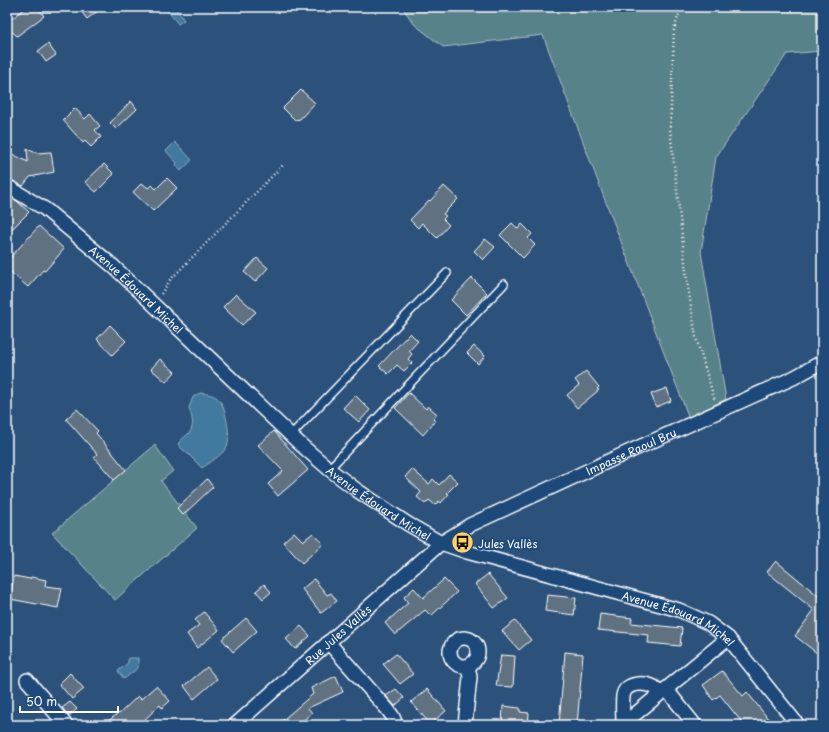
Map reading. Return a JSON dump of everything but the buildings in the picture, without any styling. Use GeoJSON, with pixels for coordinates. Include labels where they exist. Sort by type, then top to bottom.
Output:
{"type":"FeatureCollection","features":[{"type":"Feature","properties":{"kind":"street","name":"Avenue Édouard Michel"},"geometry":{"type":"LineString","coordinates":[[7,186],[46,209],[114,266],[329,469],[364,495],[440,543],[467,552],[679,610],[708,623],[728,638],[798,725]]}},
{"type":"Feature","properties":{"kind":"street","name":"Impasse Raoul Bru"},"geometry":{"type":"LineString","coordinates":[[440,543],[470,525],[792,378],[822,362]]}},
{"type":"Feature","properties":{"kind":"street","name":"Rue Jules Vallès"},"geometry":{"type":"LineString","coordinates":[[235,725],[440,543]]}},
{"type":"Feature","properties":{"kind":"street"},"geometry":{"type":"LineString","coordinates":[[622,725],[728,638]]}},
{"type":"Feature","properties":{"kind":"street"},"geometry":{"type":"LineString","coordinates":[[328,642],[388,710],[396,725]]}},
{"type":"Feature","properties":{"kind":"street"},"geometry":{"type":"LineString","coordinates":[[465,725],[470,677],[468,666]]}},
{"type":"Feature","properties":{"kind":"street"},"geometry":{"type":"LineString","coordinates":[[27,680],[66,725]]}},
{"type":"Feature","properties":{"kind":"street"},"geometry":{"type":"LineString","coordinates":[[622,725],[623,695],[625,690],[632,685],[638,684],[652,686],[664,691],[695,725]]}},
{"type":"Feature","properties":{"kind":"lane"},"geometry":{"type":"LineString","coordinates":[[292,435],[447,273]]}},
{"type":"Feature","properties":{"kind":"lane"},"geometry":{"type":"LineString","coordinates":[[329,469],[504,284]]}},
{"type":"Feature","properties":{"kind":"path"},"geometry":{"type":"LineString","coordinates":[[682,7],[674,30],[670,129],[687,280],[696,338],[718,411]]}},
{"type":"Feature","properties":{"kind":"path"},"geometry":{"type":"LineString","coordinates":[[154,304],[164,292],[170,280],[284,164]]}},
{"type":"Feature","properties":{"kind":"green space"},"geometry":{"type":"Polygon","coordinates":[[[402,7],[822,7],[822,51],[787,54],[716,157],[701,252],[726,399],[689,418],[543,35],[443,47],[414,24],[402,7]]]}},
{"type":"Feature","properties":{"kind":"green space"},"geometry":{"type":"Polygon","coordinates":[[[155,445],[173,471],[161,481],[197,528],[115,600],[52,533],[155,445]]]}},
{"type":"Feature","properties":{"kind":"water"},"geometry":{"type":"Polygon","coordinates":[[[171,7],[175,7],[184,20],[178,24],[167,10],[171,7]]]}},
{"type":"Feature","properties":{"kind":"water"},"geometry":{"type":"Polygon","coordinates":[[[175,142],[192,160],[181,171],[176,165],[177,163],[166,151],[175,142]]]}},
{"type":"Feature","properties":{"kind":"water"},"geometry":{"type":"Polygon","coordinates":[[[200,393],[213,396],[220,401],[228,424],[228,444],[226,448],[215,459],[202,468],[178,444],[191,430],[192,421],[189,408],[193,397],[200,393]]]}},
{"type":"Feature","properties":{"kind":"water"},"geometry":{"type":"Polygon","coordinates":[[[128,658],[138,658],[138,668],[124,679],[118,671],[128,663],[128,658]]]}},
{"type":"Feature","properties":{"kind":"place","name":"Jules Vallès"},"geometry":{"type":"Point","coordinates":[462,543]}}]}
